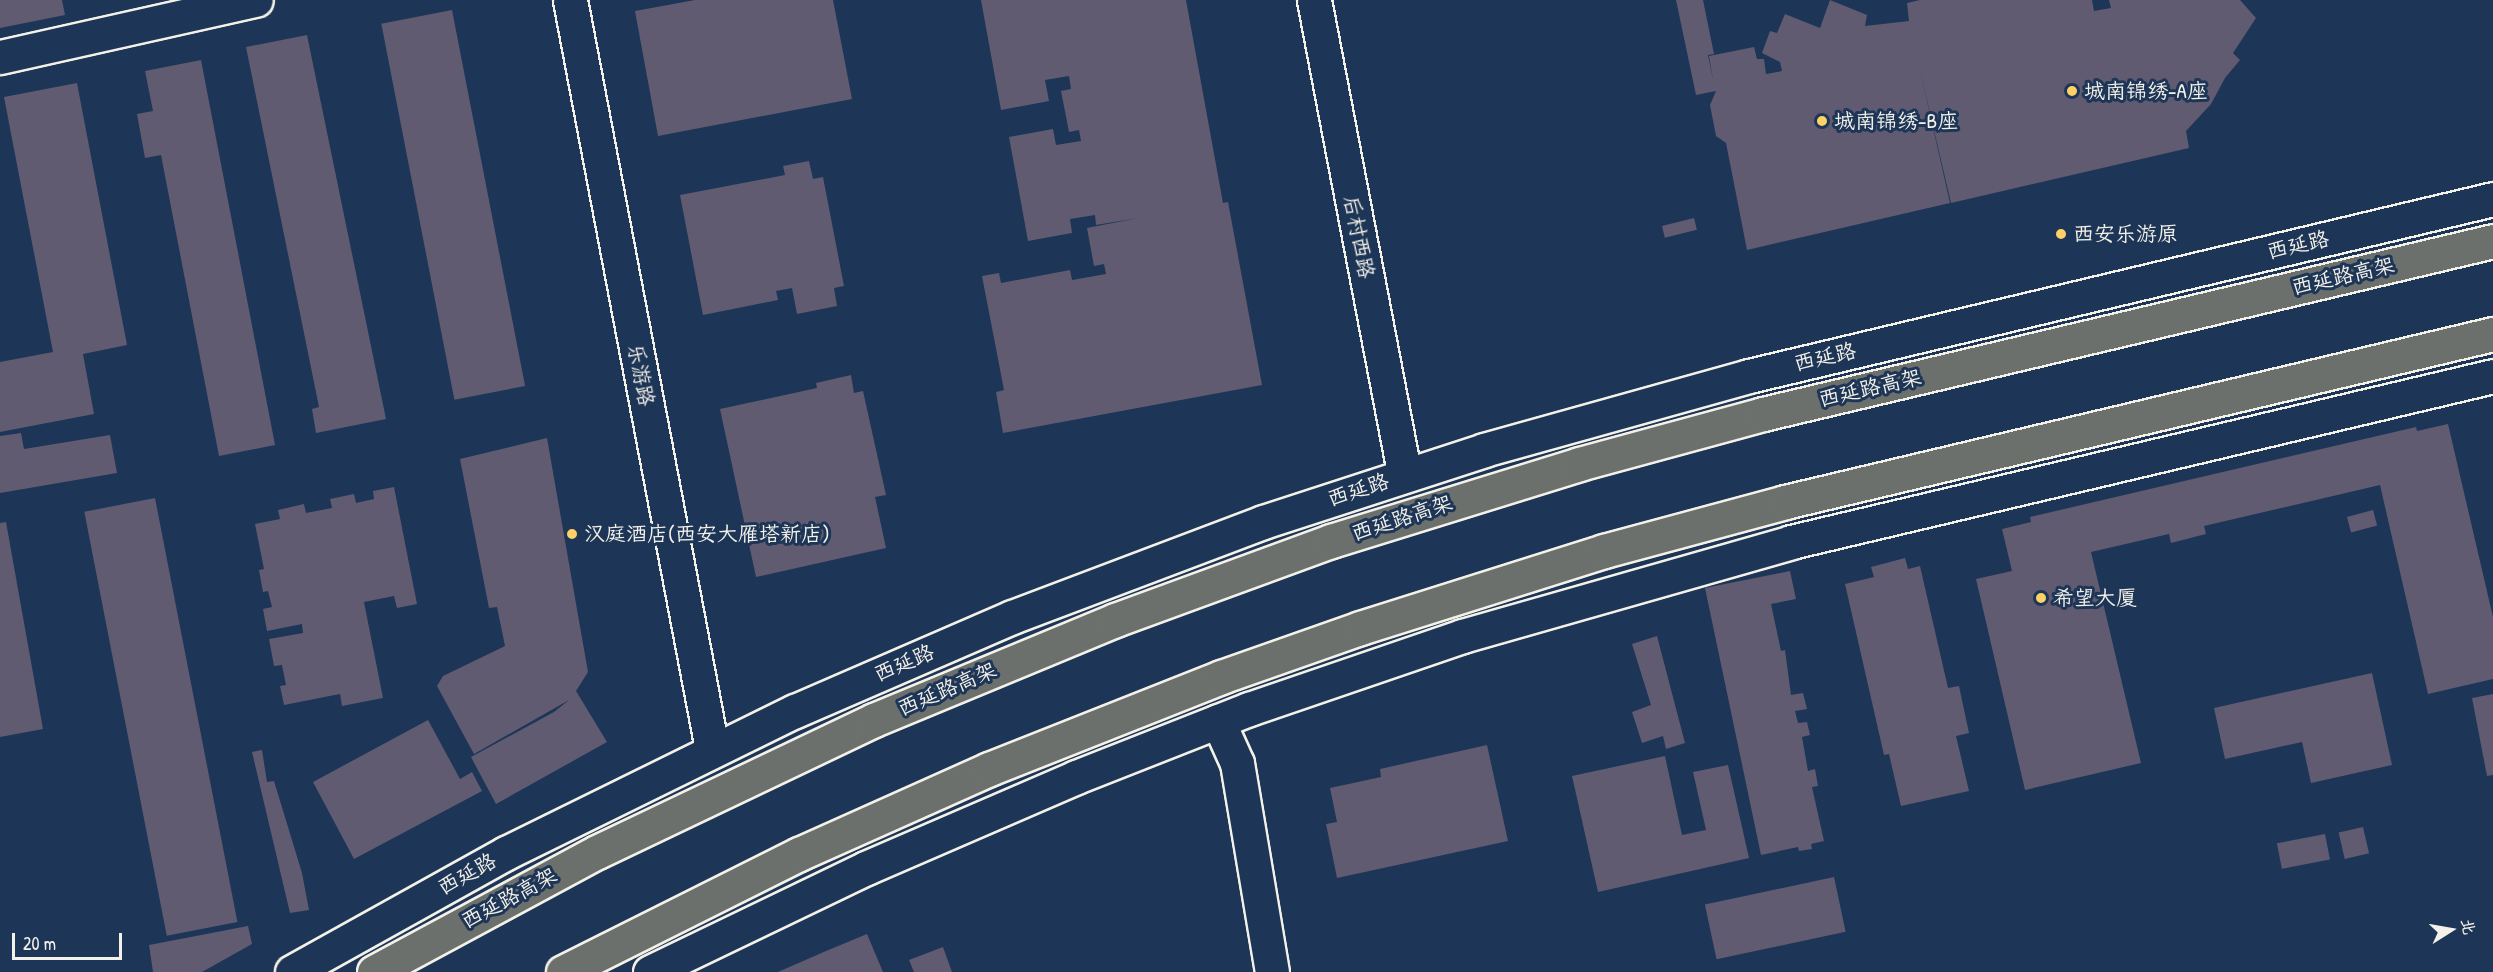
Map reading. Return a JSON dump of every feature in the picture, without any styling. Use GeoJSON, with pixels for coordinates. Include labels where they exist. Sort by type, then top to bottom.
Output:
{"type":"FeatureCollection","features":[{"type":"Feature","properties":{"kind":"highway","name":"西延路高架"},"geometry":{"type":"LineString","coordinates":[[374,972],[597,852],[874,720],[1115,620],[1331,541],[1567,467],[1763,414],[2493,241]]}},
{"type":"Feature","properties":{"kind":"highway"},"geometry":{"type":"LineString","coordinates":[[563,972],[799,854],[979,773],[1210,681],[1360,627],[1593,554],[1785,502],[2493,334]]}},
{"type":"Feature","properties":{"kind":"main road"},"geometry":{"type":"LineString","coordinates":[[0,57],[256,0]]}},
{"type":"Feature","properties":{"kind":"main road","name":"乐游路"},"geometry":{"type":"LineString","coordinates":[[570,0],[712,749]]}},
{"type":"Feature","properties":{"kind":"main road","name":"后村西路"},"geometry":{"type":"LineString","coordinates":[[1314,0],[1404,474]]}},
{"type":"Feature","properties":{"kind":"main road","name":"西延路"},"geometry":{"type":"LineString","coordinates":[[292,972],[506,853],[712,749],[1012,617],[1232,533],[1404,474],[1749,376],[2493,199]]}},
{"type":"Feature","properties":{"kind":"main road"},"geometry":{"type":"LineString","coordinates":[[651,972],[905,850],[1218,721],[1462,636],[1740,556],[2493,376]]}},
{"type":"Feature","properties":{"kind":"main road"},"geometry":{"type":"LineString","coordinates":[[1218,721],[1237,763],[1272,972]]}},
{"type":"Feature","properties":{"kind":"building"},"geometry":{"type":"Polygon","coordinates":[[[0,0],[62,0],[65,15],[0,28],[0,0]]]}},
{"type":"Feature","properties":{"kind":"building"},"geometry":{"type":"Polygon","coordinates":[[[695,0],[833,0],[852,99],[658,136],[635,11],[695,0]]]}},
{"type":"Feature","properties":{"kind":"building"},"geometry":{"type":"Polygon","coordinates":[[[981,0],[1186,0],[1223,203],[1228,202],[1262,385],[1003,433],[996,392],[1004,390],[982,276],[999,273],[1001,283],[1070,270],[1072,280],[1106,274],[1104,264],[1094,266],[1087,228],[1138,218],[1096,225],[1095,215],[1070,219],[1072,233],[1028,241],[1009,137],[1053,129],[1056,145],[1081,141],[1079,130],[1069,132],[1061,91],[1071,89],[1069,76],[1045,80],[1049,101],[1001,110],[981,0]]]}},
{"type":"Feature","properties":{"kind":"building"},"geometry":{"type":"Polygon","coordinates":[[[1676,0],[1703,0],[1714,54],[1708,55],[1713,80],[1709,56],[1754,47],[1757,59],[1764,59],[1766,74],[1782,71],[1780,62],[1762,53],[1770,31],[1777,33],[1785,14],[1820,28],[1830,0],[1867,15],[1865,26],[1909,21],[1907,3],[1920,0],[2092,0],[2094,11],[2111,8],[2109,0],[2240,0],[2256,18],[2233,53],[2240,60],[2225,78],[2211,104],[2186,131],[2189,148],[1951,203],[1920,70],[1950,203],[1747,250],[1726,143],[1716,136],[1710,105],[1716,91],[1696,95],[1676,0]]]}},
{"type":"Feature","properties":{"kind":"building"},"geometry":{"type":"Polygon","coordinates":[[[452,10],[525,386],[454,400],[381,24],[452,10]]]}},
{"type":"Feature","properties":{"kind":"building"},"geometry":{"type":"Polygon","coordinates":[[[307,35],[386,419],[316,433],[312,409],[319,407],[246,47],[307,35]]]}},
{"type":"Feature","properties":{"kind":"building"},"geometry":{"type":"Polygon","coordinates":[[[201,60],[275,445],[219,456],[161,155],[145,158],[137,114],[153,111],[145,71],[201,60]]]}},
{"type":"Feature","properties":{"kind":"building"},"geometry":{"type":"Polygon","coordinates":[[[77,83],[127,345],[83,354],[94,414],[0,432],[0,362],[53,352],[4,97],[77,83]]]}},
{"type":"Feature","properties":{"kind":"building"},"geometry":{"type":"Polygon","coordinates":[[[809,161],[813,179],[823,177],[844,286],[834,288],[837,306],[797,314],[792,288],[776,291],[778,300],[703,315],[680,195],[785,175],[783,166],[809,161]]]}},
{"type":"Feature","properties":{"kind":"building"},"geometry":{"type":"Polygon","coordinates":[[[1694,218],[1697,230],[1665,238],[1662,226],[1694,218]]]}},
{"type":"Feature","properties":{"kind":"building"},"geometry":{"type":"Polygon","coordinates":[[[851,375],[854,393],[863,391],[886,495],[875,497],[886,548],[756,577],[720,409],[817,388],[816,383],[851,375]]]}},
{"type":"Feature","properties":{"kind":"building","name":"希望大厦"},"geometry":{"type":"Polygon","coordinates":[[[2448,424],[2493,617],[2493,679],[2428,694],[2380,485],[2204,526],[2206,534],[2171,543],[2169,534],[2091,552],[2141,763],[2025,790],[1976,579],[2012,571],[2002,529],[2031,522],[2030,517],[2416,427],[2417,431],[2448,424]]]}},
{"type":"Feature","properties":{"kind":"building"},"geometry":{"type":"Polygon","coordinates":[[[21,433],[24,449],[110,435],[117,473],[0,493],[0,436],[21,433]]]}},
{"type":"Feature","properties":{"kind":"building"},"geometry":{"type":"Polygon","coordinates":[[[547,438],[588,672],[576,691],[607,742],[496,804],[471,757],[554,712],[569,700],[474,754],[437,686],[443,676],[505,646],[497,607],[489,608],[460,459],[547,438]]]}},
{"type":"Feature","properties":{"kind":"building"},"geometry":{"type":"Polygon","coordinates":[[[394,487],[417,604],[397,608],[394,596],[364,602],[383,698],[342,706],[340,694],[284,705],[280,686],[286,685],[282,665],[274,666],[269,639],[303,633],[302,624],[267,631],[263,609],[272,607],[268,591],[263,592],[259,570],[264,569],[255,524],[280,519],[278,510],[304,504],[306,513],[332,508],[330,499],[354,494],[356,503],[374,499],[373,491],[394,487]]]}},
{"type":"Feature","properties":{"kind":"building"},"geometry":{"type":"Polygon","coordinates":[[[155,498],[237,922],[167,936],[84,512],[155,498]]]}},
{"type":"Feature","properties":{"kind":"building"},"geometry":{"type":"Polygon","coordinates":[[[2373,510],[2377,525],[2351,532],[2347,517],[2373,510]]]}},
{"type":"Feature","properties":{"kind":"building"},"geometry":{"type":"Polygon","coordinates":[[[6,522],[43,729],[0,737],[0,523],[6,522]]]}},
{"type":"Feature","properties":{"kind":"building"},"geometry":{"type":"Polygon","coordinates":[[[1905,558],[1908,569],[1920,566],[1948,688],[1959,686],[1969,733],[1956,736],[1969,791],[1901,806],[1889,754],[1884,755],[1845,584],[1874,577],[1871,567],[1905,558]]]}},
{"type":"Feature","properties":{"kind":"building"},"geometry":{"type":"Polygon","coordinates":[[[1790,571],[1796,599],[1771,604],[1781,651],[1785,650],[1791,695],[1803,693],[1807,709],[1795,711],[1798,723],[1807,722],[1810,735],[1802,737],[1808,771],[1815,769],[1818,786],[1812,787],[1824,841],[1811,844],[1812,849],[1799,851],[1798,847],[1761,855],[1705,588],[1790,571]]]}},
{"type":"Feature","properties":{"kind":"building"},"geometry":{"type":"Polygon","coordinates":[[[1657,636],[1685,743],[1666,749],[1663,736],[1642,743],[1632,712],[1651,705],[1632,644],[1657,636]]]}},
{"type":"Feature","properties":{"kind":"building"},"geometry":{"type":"Polygon","coordinates":[[[2372,673],[2392,765],[2311,783],[2302,742],[2225,759],[2214,708],[2372,673]]]}},
{"type":"Feature","properties":{"kind":"building"},"geometry":{"type":"Polygon","coordinates":[[[2493,694],[2493,775],[2487,776],[2472,698],[2493,694]]]}},
{"type":"Feature","properties":{"kind":"building"},"geometry":{"type":"Polygon","coordinates":[[[428,720],[460,779],[472,772],[482,791],[354,859],[313,782],[428,720]]]}},
{"type":"Feature","properties":{"kind":"building"},"geometry":{"type":"Polygon","coordinates":[[[1487,745],[1508,841],[1337,878],[1326,824],[1337,822],[1330,788],[1381,777],[1380,769],[1487,745]]]}},
{"type":"Feature","properties":{"kind":"building"},"geometry":{"type":"Polygon","coordinates":[[[262,750],[267,782],[274,781],[302,873],[309,910],[290,913],[252,752],[262,750]]]}},
{"type":"Feature","properties":{"kind":"building"},"geometry":{"type":"Polygon","coordinates":[[[1665,756],[1682,835],[1706,830],[1693,772],[1728,765],[1749,858],[1598,892],[1572,776],[1665,756]]]}},
{"type":"Feature","properties":{"kind":"building"},"geometry":{"type":"Polygon","coordinates":[[[2363,827],[2369,853],[2345,859],[2339,833],[2363,827]]]}},
{"type":"Feature","properties":{"kind":"building"},"geometry":{"type":"Polygon","coordinates":[[[2325,834],[2330,860],[2282,869],[2277,843],[2325,834]]]}},
{"type":"Feature","properties":{"kind":"building"},"geometry":{"type":"Polygon","coordinates":[[[1834,877],[1846,932],[1717,959],[1705,904],[1834,877]]]}},
{"type":"Feature","properties":{"kind":"building"},"geometry":{"type":"Polygon","coordinates":[[[248,926],[252,944],[202,972],[153,972],[149,945],[248,926]]]}},
{"type":"Feature","properties":{"kind":"building"},"geometry":{"type":"Polygon","coordinates":[[[867,934],[883,972],[778,972],[826,951],[867,934]]]}},
{"type":"Feature","properties":{"kind":"building"},"geometry":{"type":"Polygon","coordinates":[[[943,947],[952,972],[914,972],[909,960],[943,947]]]}},
{"type":"Feature","properties":{"kind":"place","name":"城南锦绣-A座"},"geometry":{"type":"Point","coordinates":[2072,91]}},
{"type":"Feature","properties":{"kind":"place","name":"城南锦绣-B座"},"geometry":{"type":"Point","coordinates":[1822,121]}},
{"type":"Feature","properties":{"kind":"place","name":"西安乐游原"},"geometry":{"type":"Point","coordinates":[2061,234]}},
{"type":"Feature","properties":{"kind":"place","name":"汉庭酒店(西安大雁塔新店)"},"geometry":{"type":"Point","coordinates":[572,534]}},
{"type":"Feature","properties":{"kind":"place","name":"希望大厦"},"geometry":{"type":"Point","coordinates":[2041,598]}}]}
